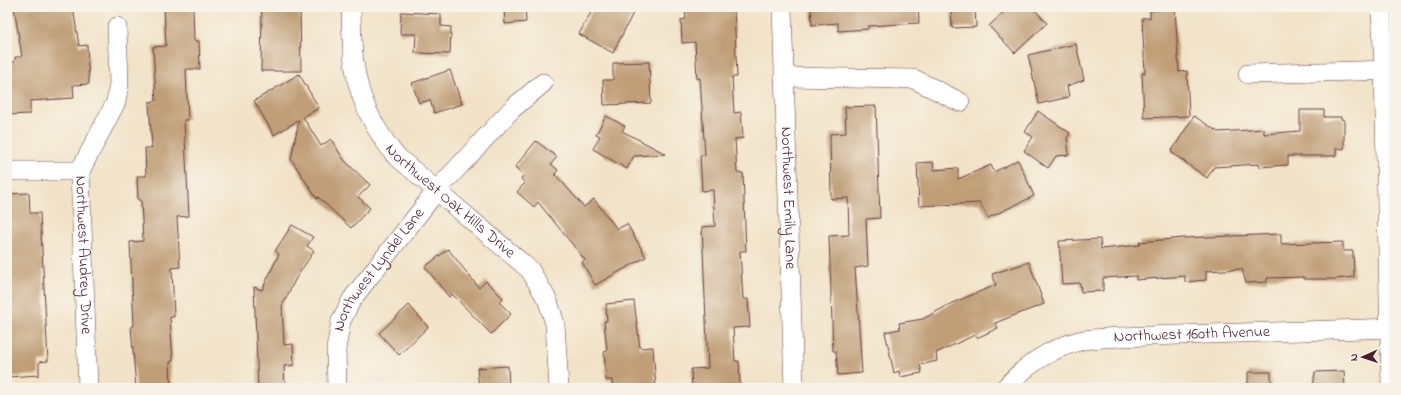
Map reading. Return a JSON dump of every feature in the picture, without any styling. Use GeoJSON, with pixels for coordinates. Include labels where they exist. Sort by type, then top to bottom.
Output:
{"type":"FeatureCollection","features":[{"type":"Feature","properties":{"kind":"street","name":"Northwest Oak Hills Drive"},"geometry":{"type":"LineString","coordinates":[[351,7],[354,71],[367,114],[380,136],[395,154],[530,270],[548,300],[555,324],[558,343],[558,388]]}},
{"type":"Feature","properties":{"kind":"street","name":"Northwest Emily Lane"},"geometry":{"type":"LineString","coordinates":[[782,7],[794,388]]}},
{"type":"Feature","properties":{"kind":"street"},"geometry":{"type":"LineString","coordinates":[[1381,7],[1389,70],[1392,328],[1391,388]]}},
{"type":"Feature","properties":{"kind":"street"},"geometry":{"type":"LineString","coordinates":[[80,171],[116,102],[119,83],[117,27]]}},
{"type":"Feature","properties":{"kind":"street"},"geometry":{"type":"LineString","coordinates":[[1248,74],[1389,70]]}},
{"type":"Feature","properties":{"kind":"street"},"geometry":{"type":"LineString","coordinates":[[784,78],[914,79],[960,102]]}},
{"type":"Feature","properties":{"kind":"street","name":"Northwest Lyndel Lane"},"geometry":{"type":"LineString","coordinates":[[337,388],[336,349],[341,321],[352,299],[437,190],[512,109],[543,83]]}},
{"type":"Feature","properties":{"kind":"street","name":"Northwest Audrey Drive"},"geometry":{"type":"LineString","coordinates":[[7,170],[80,171],[88,388]]}},
{"type":"Feature","properties":{"kind":"street","name":"Northwest 160th Avenue"},"geometry":{"type":"LineString","coordinates":[[1005,388],[1021,371],[1048,353],[1080,341],[1119,337],[1392,328]]}},
{"type":"Feature","properties":{"kind":"building"},"geometry":{"type":"Polygon","coordinates":[[[14,7],[73,7],[79,46],[87,45],[89,84],[73,85],[74,98],[30,101],[30,114],[7,115],[7,62],[15,62],[15,57],[22,57],[14,7]]]}},
{"type":"Feature","properties":{"kind":"building"},"geometry":{"type":"Polygon","coordinates":[[[164,7],[193,7],[194,41],[199,41],[200,69],[186,69],[188,120],[184,120],[189,216],[177,217],[180,267],[172,268],[174,317],[170,317],[173,361],[170,362],[171,388],[136,388],[131,326],[134,326],[130,242],[143,241],[141,200],[138,200],[137,176],[146,176],[145,148],[152,148],[149,102],[156,101],[153,47],[166,46],[164,7]]]}},
{"type":"Feature","properties":{"kind":"building"},"geometry":{"type":"Polygon","coordinates":[[[262,7],[300,7],[301,71],[261,71],[262,7]]]}},
{"type":"Feature","properties":{"kind":"building"},"geometry":{"type":"Polygon","coordinates":[[[504,7],[525,7],[526,22],[505,24],[504,7]]]}},
{"type":"Feature","properties":{"kind":"building"},"geometry":{"type":"Polygon","coordinates":[[[594,7],[636,7],[613,53],[579,34],[594,7]]]}},
{"type":"Feature","properties":{"kind":"building"},"geometry":{"type":"Polygon","coordinates":[[[685,7],[734,7],[737,77],[732,77],[734,113],[741,112],[743,138],[735,139],[737,173],[743,173],[746,251],[740,251],[743,299],[748,299],[750,327],[733,328],[735,361],[739,361],[740,388],[692,388],[691,369],[708,368],[702,227],[715,226],[713,190],[702,191],[700,155],[705,155],[700,78],[697,79],[695,42],[682,43],[681,20],[686,19],[685,7]]]}},
{"type":"Feature","properties":{"kind":"building"},"geometry":{"type":"Polygon","coordinates":[[[811,7],[918,7],[919,23],[868,26],[868,29],[838,31],[838,23],[812,25],[811,7]]]}},
{"type":"Feature","properties":{"kind":"building"},"geometry":{"type":"Polygon","coordinates":[[[951,7],[975,7],[976,27],[952,28],[951,7]]]}},
{"type":"Feature","properties":{"kind":"building"},"geometry":{"type":"Polygon","coordinates":[[[1009,7],[1032,7],[1047,23],[1015,53],[989,26],[1009,7]]]}},
{"type":"Feature","properties":{"kind":"building"},"geometry":{"type":"Polygon","coordinates":[[[1175,9],[1179,72],[1187,71],[1189,116],[1144,118],[1142,73],[1145,73],[1142,18],[1150,18],[1150,11],[1175,9]]]}},
{"type":"Feature","properties":{"kind":"building"},"geometry":{"type":"Polygon","coordinates":[[[401,12],[441,14],[441,26],[451,27],[450,54],[415,53],[416,34],[400,34],[401,12]]]}},
{"type":"Feature","properties":{"kind":"building"},"geometry":{"type":"Polygon","coordinates":[[[1076,44],[1084,80],[1067,86],[1069,97],[1039,104],[1028,55],[1076,44]]]}},
{"type":"Feature","properties":{"kind":"building"},"geometry":{"type":"Polygon","coordinates":[[[649,62],[651,103],[604,105],[603,80],[613,80],[613,63],[649,62]]]}},
{"type":"Feature","properties":{"kind":"building"},"geometry":{"type":"Polygon","coordinates":[[[450,70],[462,104],[434,113],[430,100],[419,103],[412,83],[450,70]]]}},
{"type":"Feature","properties":{"kind":"building"},"geometry":{"type":"Polygon","coordinates":[[[299,74],[319,108],[303,117],[321,146],[331,139],[344,160],[370,185],[358,197],[370,208],[351,228],[318,197],[317,199],[291,159],[299,120],[274,135],[254,101],[299,74]]]}},
{"type":"Feature","properties":{"kind":"building"},"geometry":{"type":"Polygon","coordinates":[[[876,106],[880,218],[866,219],[868,266],[855,268],[862,373],[838,375],[836,351],[833,351],[829,236],[849,235],[848,198],[831,199],[830,134],[846,133],[845,107],[876,106]]]}},
{"type":"Feature","properties":{"kind":"building"},"geometry":{"type":"Polygon","coordinates":[[[1300,110],[1324,110],[1324,117],[1341,117],[1341,119],[1344,120],[1344,149],[1336,148],[1336,156],[1288,156],[1288,165],[1259,167],[1259,164],[1214,167],[1207,178],[1171,152],[1194,116],[1218,132],[1264,129],[1264,134],[1300,131],[1300,110]]]}},
{"type":"Feature","properties":{"kind":"building"},"geometry":{"type":"Polygon","coordinates":[[[1038,111],[1070,133],[1067,138],[1069,155],[1056,156],[1048,168],[1024,151],[1033,137],[1025,132],[1038,111]]]}},
{"type":"Feature","properties":{"kind":"building"},"geometry":{"type":"Polygon","coordinates":[[[606,116],[625,126],[622,131],[666,154],[634,156],[627,169],[593,149],[600,136],[596,134],[606,116]]]}},
{"type":"Feature","properties":{"kind":"building"},"geometry":{"type":"Polygon","coordinates":[[[536,141],[557,157],[551,164],[558,170],[555,174],[584,207],[594,199],[617,229],[627,224],[646,257],[595,285],[582,262],[585,260],[538,202],[534,207],[517,192],[525,183],[521,179],[524,175],[515,167],[536,141]]]}},
{"type":"Feature","properties":{"kind":"building"},"geometry":{"type":"Polygon","coordinates":[[[1018,160],[1034,196],[988,218],[980,203],[919,206],[917,163],[933,162],[934,170],[958,168],[958,179],[991,165],[994,172],[1018,160]]]}},
{"type":"Feature","properties":{"kind":"building"},"geometry":{"type":"Polygon","coordinates":[[[29,193],[30,213],[40,213],[48,361],[39,362],[39,375],[8,377],[7,194],[29,193]]]}},
{"type":"Feature","properties":{"kind":"building"},"geometry":{"type":"Polygon","coordinates":[[[292,225],[313,237],[307,246],[314,251],[296,278],[282,306],[284,345],[293,344],[294,365],[284,366],[285,388],[258,388],[254,287],[262,290],[279,254],[275,251],[292,225]]]}},
{"type":"Feature","properties":{"kind":"building"},"geometry":{"type":"Polygon","coordinates":[[[1281,234],[1281,244],[1343,242],[1343,251],[1353,251],[1354,277],[1335,279],[1304,279],[1304,277],[1267,278],[1267,282],[1246,283],[1242,269],[1206,271],[1206,280],[1185,282],[1185,276],[1136,280],[1136,276],[1103,278],[1103,291],[1081,292],[1080,283],[1062,284],[1059,241],[1100,239],[1101,249],[1140,245],[1139,242],[1183,238],[1281,234]]]}},
{"type":"Feature","properties":{"kind":"building"},"geometry":{"type":"Polygon","coordinates":[[[448,249],[479,288],[486,281],[503,298],[499,302],[511,314],[491,334],[452,294],[449,297],[425,267],[448,249]]]}},
{"type":"Feature","properties":{"kind":"building"},"geometry":{"type":"Polygon","coordinates":[[[1029,262],[1044,304],[995,323],[998,328],[977,338],[975,335],[936,353],[937,361],[920,365],[922,373],[900,377],[899,371],[894,373],[885,332],[900,329],[899,323],[923,319],[952,303],[996,285],[992,274],[1029,262]]]}},
{"type":"Feature","properties":{"kind":"building"},"geometry":{"type":"Polygon","coordinates":[[[634,301],[640,348],[653,347],[656,388],[612,388],[612,380],[606,380],[604,352],[607,351],[604,321],[607,321],[606,304],[634,301]]]}},
{"type":"Feature","properties":{"kind":"building"},"geometry":{"type":"Polygon","coordinates":[[[409,305],[428,327],[399,355],[379,333],[409,305]]]}},
{"type":"Feature","properties":{"kind":"building"},"geometry":{"type":"Polygon","coordinates":[[[508,366],[509,388],[479,388],[477,368],[508,366]]]}},
{"type":"Feature","properties":{"kind":"building"},"geometry":{"type":"Polygon","coordinates":[[[1344,371],[1345,388],[1313,388],[1315,372],[1344,371]]]}},
{"type":"Feature","properties":{"kind":"building"},"geometry":{"type":"Polygon","coordinates":[[[1248,372],[1271,372],[1271,388],[1248,388],[1248,372]]]}}]}
